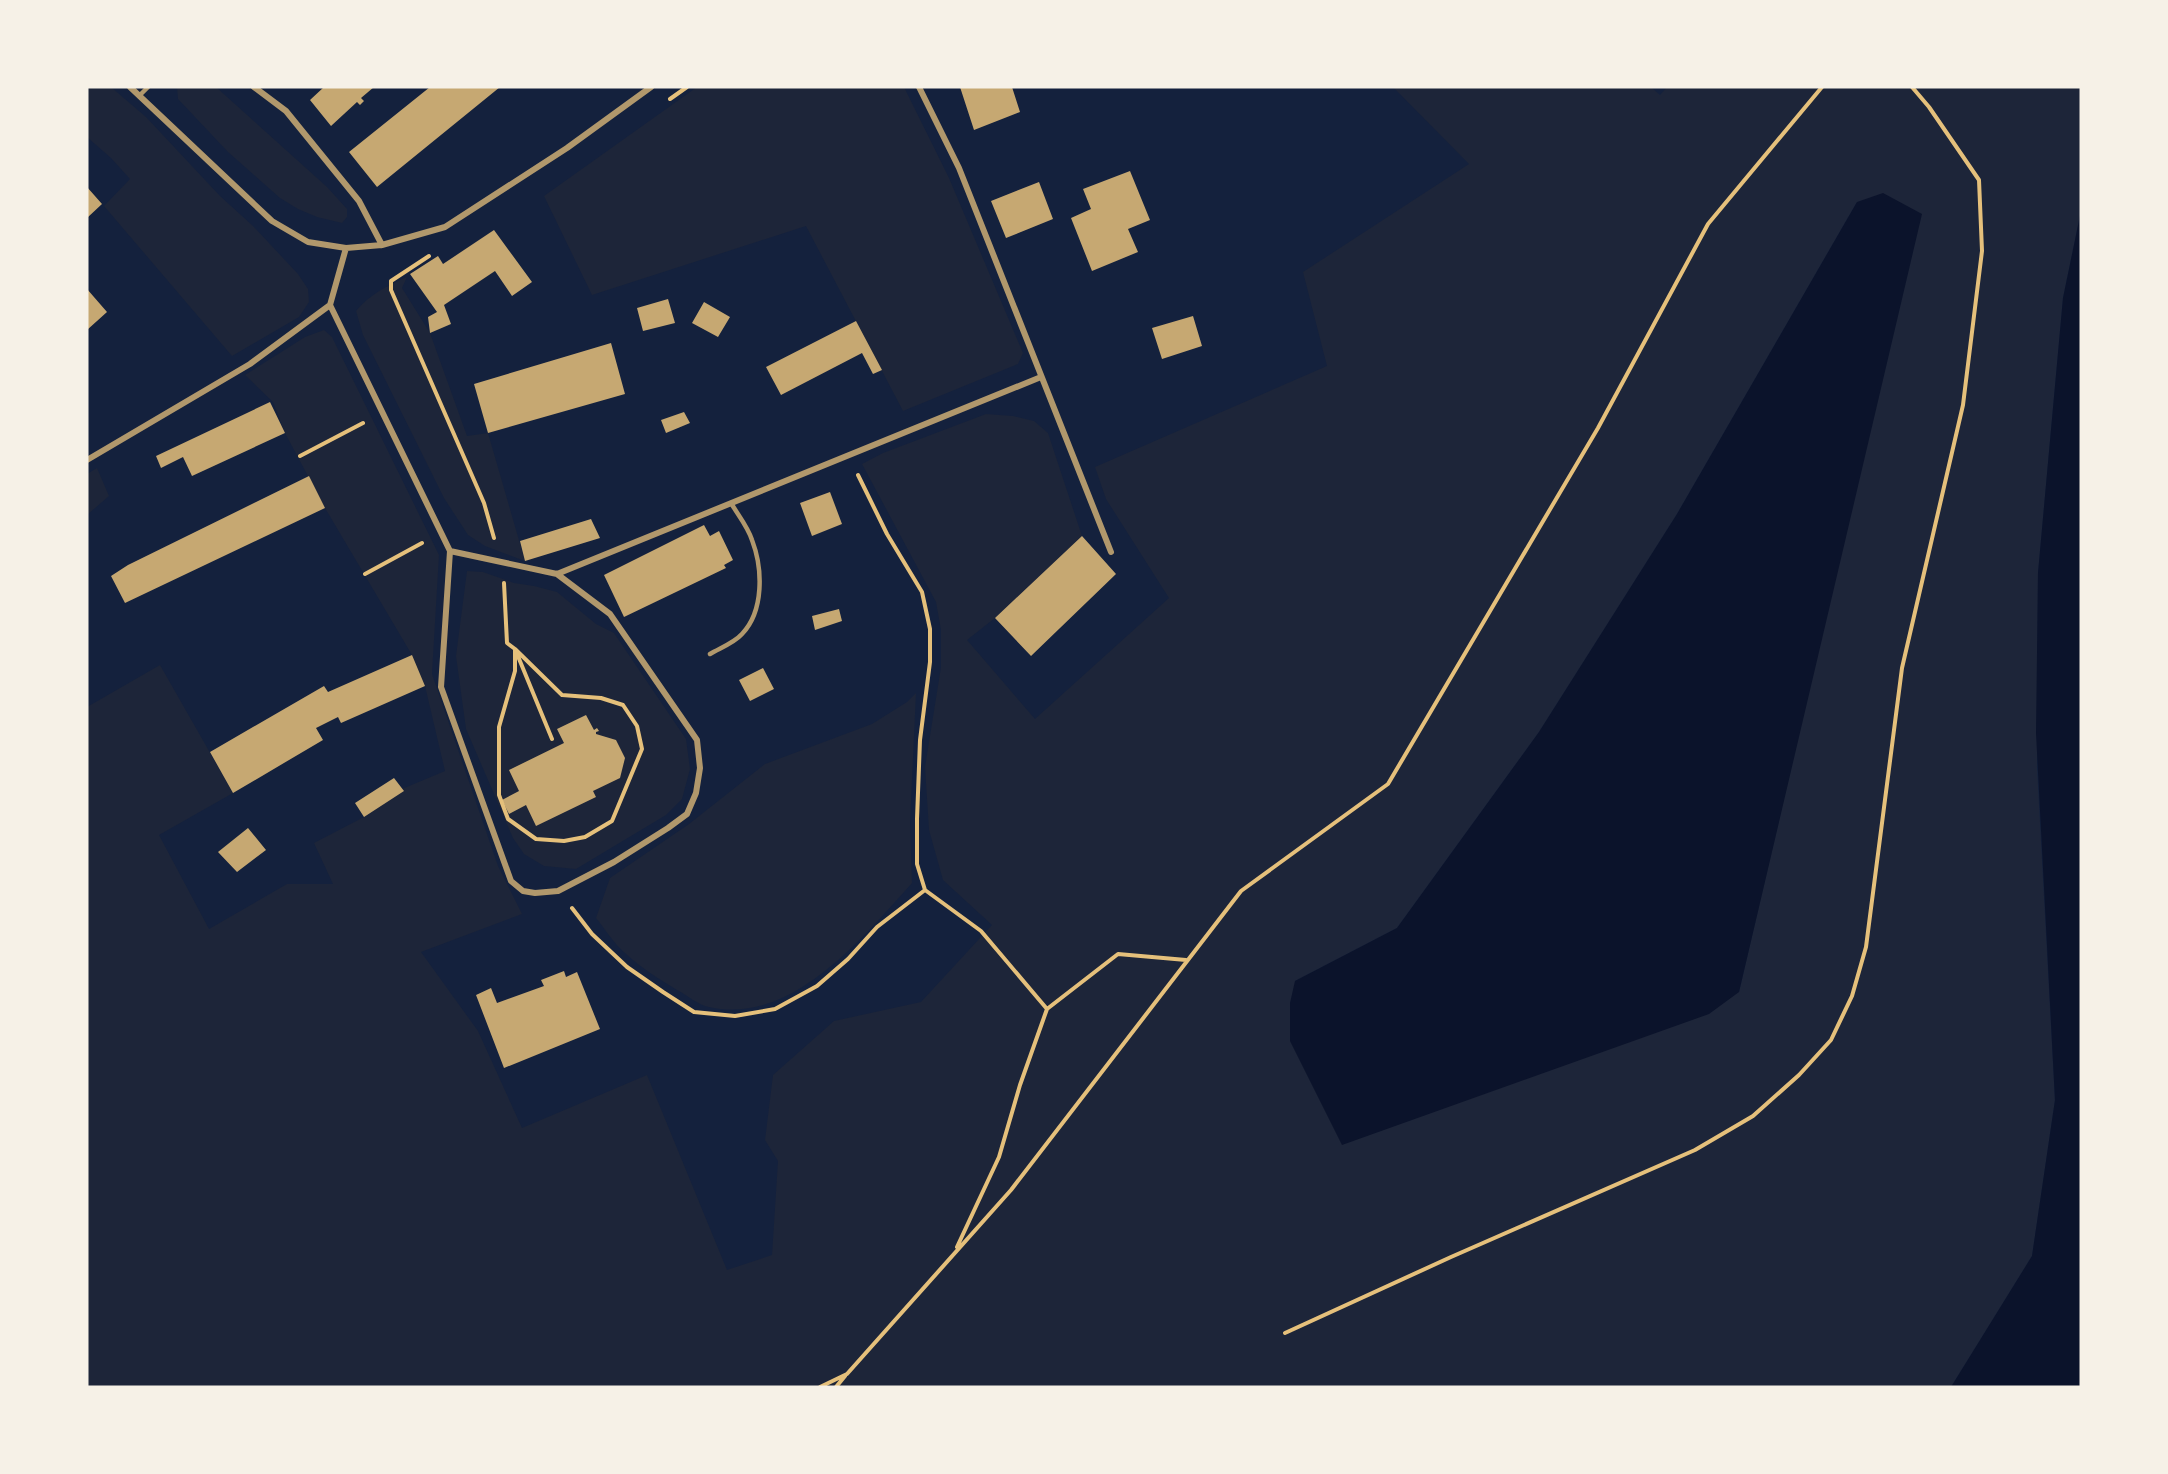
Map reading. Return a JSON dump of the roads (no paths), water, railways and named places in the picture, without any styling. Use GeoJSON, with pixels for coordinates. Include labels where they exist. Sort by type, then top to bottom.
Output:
{"type":"FeatureCollection","features":[{"type":"Feature","properties":{"kind":"street"},"geometry":{"type":"LineString","coordinates":[[130,87],[272,221],[308,242],[346,248],[382,245],[445,227],[567,148],[651,87]]}},
{"type":"Feature","properties":{"kind":"street"},"geometry":{"type":"LineString","coordinates":[[254,87],[286,111],[352,192],[382,245]]}},
{"type":"Feature","properties":{"kind":"street"},"geometry":{"type":"LineString","coordinates":[[919,87],[960,168],[1111,552]]}},
{"type":"Feature","properties":{"kind":"street"},"geometry":{"type":"LineString","coordinates":[[87,460],[250,364],[330,305],[346,248]]}},
{"type":"Feature","properties":{"kind":"street"},"geometry":{"type":"LineString","coordinates":[[330,305],[450,551],[441,687],[511,881],[523,891],[535,893],[558,891],[614,862],[668,828],[687,813],[696,793],[700,768],[697,740],[610,614],[557,574],[450,551]]}},
{"type":"Feature","properties":{"kind":"street"},"geometry":{"type":"LineString","coordinates":[[557,574],[1041,377]]}},
{"type":"Feature","properties":{"kind":"lane"},"geometry":{"type":"LineString","coordinates":[[139,96],[148,87]]}},
{"type":"Feature","properties":{"kind":"lane"},"geometry":{"type":"LineString","coordinates":[[710,654],[742,635],[754,615],[759,590],[759,567],[752,538],[731,503]]}}]}
